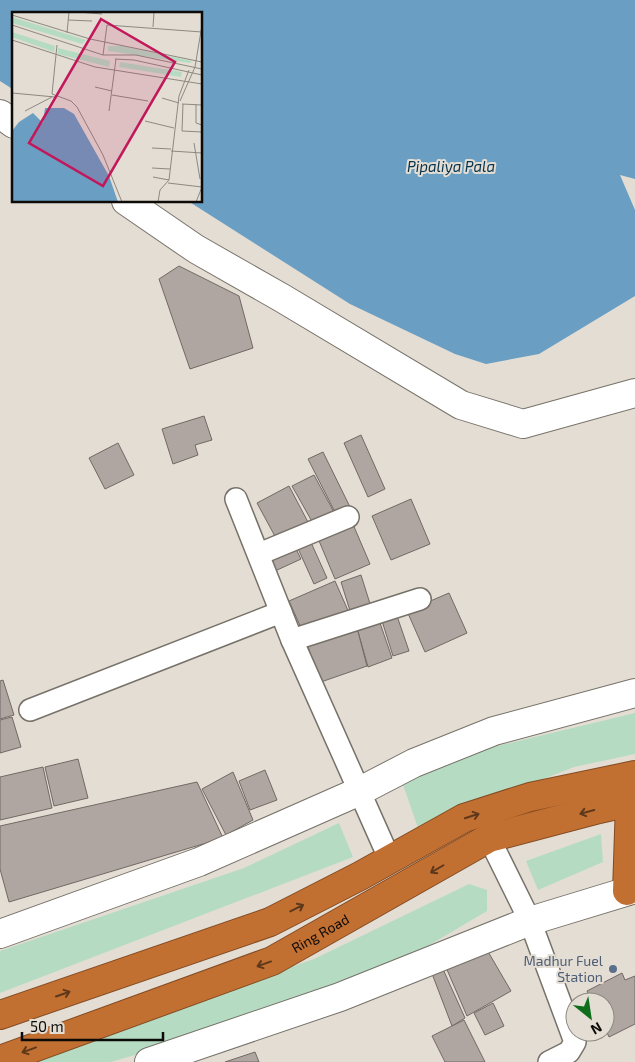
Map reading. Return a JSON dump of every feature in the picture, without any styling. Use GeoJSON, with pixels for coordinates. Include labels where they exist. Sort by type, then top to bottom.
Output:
{"type":"FeatureCollection","features":[{"type":"Feature","properties":{"kind":"highway"},"geometry":{"type":"LineString","coordinates":[[0,1015],[270,922],[390,860],[464,818],[530,797],[635,775]]}},
{"type":"Feature","properties":{"kind":"highway"},"geometry":{"type":"LineString","coordinates":[[631,890],[633,802]]}},
{"type":"Feature","properties":{"kind":"highway","name":"Ring Road"},"geometry":{"type":"LineString","coordinates":[[0,1060],[272,961],[489,838],[633,802]]}},
{"type":"Feature","properties":{"kind":"street"},"geometry":{"type":"LineString","coordinates":[[0,114],[12,123]]}},
{"type":"Feature","properties":{"kind":"street"},"geometry":{"type":"LineString","coordinates":[[127,202],[196,248],[461,406],[523,424],[635,393]]}},
{"type":"Feature","properties":{"kind":"street"},"geometry":{"type":"LineString","coordinates":[[236,499],[292,640],[390,860]]}},
{"type":"Feature","properties":{"kind":"street"},"geometry":{"type":"LineString","coordinates":[[259,554],[348,517]]}},
{"type":"Feature","properties":{"kind":"street"},"geometry":{"type":"LineString","coordinates":[[292,640],[420,599]]}},
{"type":"Feature","properties":{"kind":"street"},"geometry":{"type":"LineString","coordinates":[[30,710],[281,612]]}},
{"type":"Feature","properties":{"kind":"street"},"geometry":{"type":"LineString","coordinates":[[0,934],[199,862],[360,791],[414,763],[494,731],[635,693]]}},
{"type":"Feature","properties":{"kind":"street"},"geometry":{"type":"LineString","coordinates":[[489,838],[530,921],[575,1042],[569,1052],[549,1062]]}},
{"type":"Feature","properties":{"kind":"street"},"geometry":{"type":"LineString","coordinates":[[149,1062],[340,997],[530,921],[631,890]]}},
{"type":"Feature","properties":{"kind":"green space"},"geometry":{"type":"Polygon","coordinates":[[[635,713],[635,754],[574,767],[418,828],[402,782],[485,749],[635,713]]]}},
{"type":"Feature","properties":{"kind":"green space"},"geometry":{"type":"Polygon","coordinates":[[[339,823],[353,857],[0,993],[0,951],[244,868],[339,823]]]}},
{"type":"Feature","properties":{"kind":"green space"},"geometry":{"type":"Polygon","coordinates":[[[601,834],[603,862],[538,890],[526,861],[601,834]]]}},
{"type":"Feature","properties":{"kind":"green space"},"geometry":{"type":"Polygon","coordinates":[[[469,884],[487,890],[487,911],[406,959],[148,1051],[111,1062],[21,1062],[314,959],[469,884]]]}},
{"type":"Feature","properties":{"kind":"water","name":"Pipaliya Pala"},"geometry":{"type":"Polygon","coordinates":[[[0,0],[635,0],[635,179],[620,175],[635,210],[635,296],[539,354],[486,364],[455,354],[350,304],[190,202],[202,202],[202,12],[12,12],[12,89],[0,81],[0,0]]]}},
{"type":"Feature","properties":{"kind":"building"},"geometry":{"type":"Polygon","coordinates":[[[179,266],[239,296],[253,348],[190,369],[159,279],[179,266]]]}},
{"type":"Feature","properties":{"kind":"building"},"geometry":{"type":"Polygon","coordinates":[[[204,416],[212,440],[195,445],[198,455],[173,464],[162,429],[204,416]]]}},
{"type":"Feature","properties":{"kind":"building"},"geometry":{"type":"Polygon","coordinates":[[[361,435],[385,489],[368,497],[344,443],[361,435]]]}},
{"type":"Feature","properties":{"kind":"building"},"geometry":{"type":"Polygon","coordinates":[[[118,443],[134,475],[105,489],[89,458],[118,443]]]}},
{"type":"Feature","properties":{"kind":"building"},"geometry":{"type":"Polygon","coordinates":[[[323,452],[350,507],[336,514],[308,459],[323,452]]]}},
{"type":"Feature","properties":{"kind":"building"},"geometry":{"type":"Polygon","coordinates":[[[314,475],[335,514],[314,525],[292,486],[314,475]]]}},
{"type":"Feature","properties":{"kind":"building"},"geometry":{"type":"Polygon","coordinates":[[[289,486],[309,524],[277,540],[257,503],[289,486]]]}},
{"type":"Feature","properties":{"kind":"building"},"geometry":{"type":"Polygon","coordinates":[[[411,499],[430,544],[391,560],[372,516],[411,499]]]}},
{"type":"Feature","properties":{"kind":"building"},"geometry":{"type":"Polygon","coordinates":[[[352,522],[370,564],[335,579],[317,536],[352,522]]]}},
{"type":"Feature","properties":{"kind":"building"},"geometry":{"type":"Polygon","coordinates":[[[309,538],[327,578],[314,584],[296,544],[309,538]]]}},
{"type":"Feature","properties":{"kind":"building"},"geometry":{"type":"Polygon","coordinates":[[[294,545],[301,559],[275,571],[269,557],[294,545]]]}},
{"type":"Feature","properties":{"kind":"building"},"geometry":{"type":"Polygon","coordinates":[[[361,575],[372,610],[352,617],[341,582],[361,575]]]}},
{"type":"Feature","properties":{"kind":"building"},"geometry":{"type":"Polygon","coordinates":[[[335,581],[350,615],[302,630],[289,601],[335,581]]]}},
{"type":"Feature","properties":{"kind":"building"},"geometry":{"type":"Polygon","coordinates":[[[449,593],[467,633],[425,652],[407,611],[449,593]]]}},
{"type":"Feature","properties":{"kind":"building"},"geometry":{"type":"Polygon","coordinates":[[[397,616],[409,651],[393,656],[382,621],[397,616]]]}},
{"type":"Feature","properties":{"kind":"building"},"geometry":{"type":"Polygon","coordinates":[[[379,620],[392,658],[368,667],[357,628],[379,620]]]}},
{"type":"Feature","properties":{"kind":"building"},"geometry":{"type":"Polygon","coordinates":[[[357,628],[367,666],[318,683],[307,642],[357,628]]]}},
{"type":"Feature","properties":{"kind":"building"},"geometry":{"type":"Polygon","coordinates":[[[3,680],[14,715],[0,719],[0,681],[3,680]]]}},
{"type":"Feature","properties":{"kind":"building"},"geometry":{"type":"Polygon","coordinates":[[[12,717],[21,747],[0,753],[0,720],[12,717]]]}},
{"type":"Feature","properties":{"kind":"building"},"geometry":{"type":"Polygon","coordinates":[[[78,759],[88,798],[54,806],[45,767],[78,759]]]}},
{"type":"Feature","properties":{"kind":"building"},"geometry":{"type":"Polygon","coordinates":[[[43,767],[52,808],[0,820],[0,777],[43,767]]]}},
{"type":"Feature","properties":{"kind":"building"},"geometry":{"type":"Polygon","coordinates":[[[265,770],[277,800],[250,810],[239,781],[265,770]]]}},
{"type":"Feature","properties":{"kind":"building"},"geometry":{"type":"Polygon","coordinates":[[[233,772],[253,820],[226,835],[202,789],[233,772]]]}},
{"type":"Feature","properties":{"kind":"building"},"geometry":{"type":"Polygon","coordinates":[[[197,782],[223,838],[9,902],[0,869],[0,826],[197,782]]]}},
{"type":"Feature","properties":{"kind":"building"},"geometry":{"type":"Polygon","coordinates":[[[483,943],[511,991],[467,1016],[445,965],[483,943]]]}},
{"type":"Feature","properties":{"kind":"building"},"geometry":{"type":"Polygon","coordinates":[[[442,967],[465,1018],[452,1026],[431,971],[442,967]]]}},
{"type":"Feature","properties":{"kind":"building"},"geometry":{"type":"Polygon","coordinates":[[[622,973],[625,980],[635,976],[635,1024],[615,1034],[615,992],[587,991],[622,973]]]}},
{"type":"Feature","properties":{"kind":"building"},"geometry":{"type":"Polygon","coordinates":[[[493,1003],[504,1026],[485,1035],[474,1013],[493,1003]]]}},
{"type":"Feature","properties":{"kind":"building"},"geometry":{"type":"Polygon","coordinates":[[[464,1020],[485,1062],[445,1062],[432,1036],[464,1020]]]}},
{"type":"Feature","properties":{"kind":"building"},"geometry":{"type":"Polygon","coordinates":[[[255,1052],[259,1062],[225,1062],[255,1052]]]}},
{"type":"Feature","properties":{"kind":"place","name":"Madhur Fuel Station"},"geometry":{"type":"Point","coordinates":[613,969]}}]}
